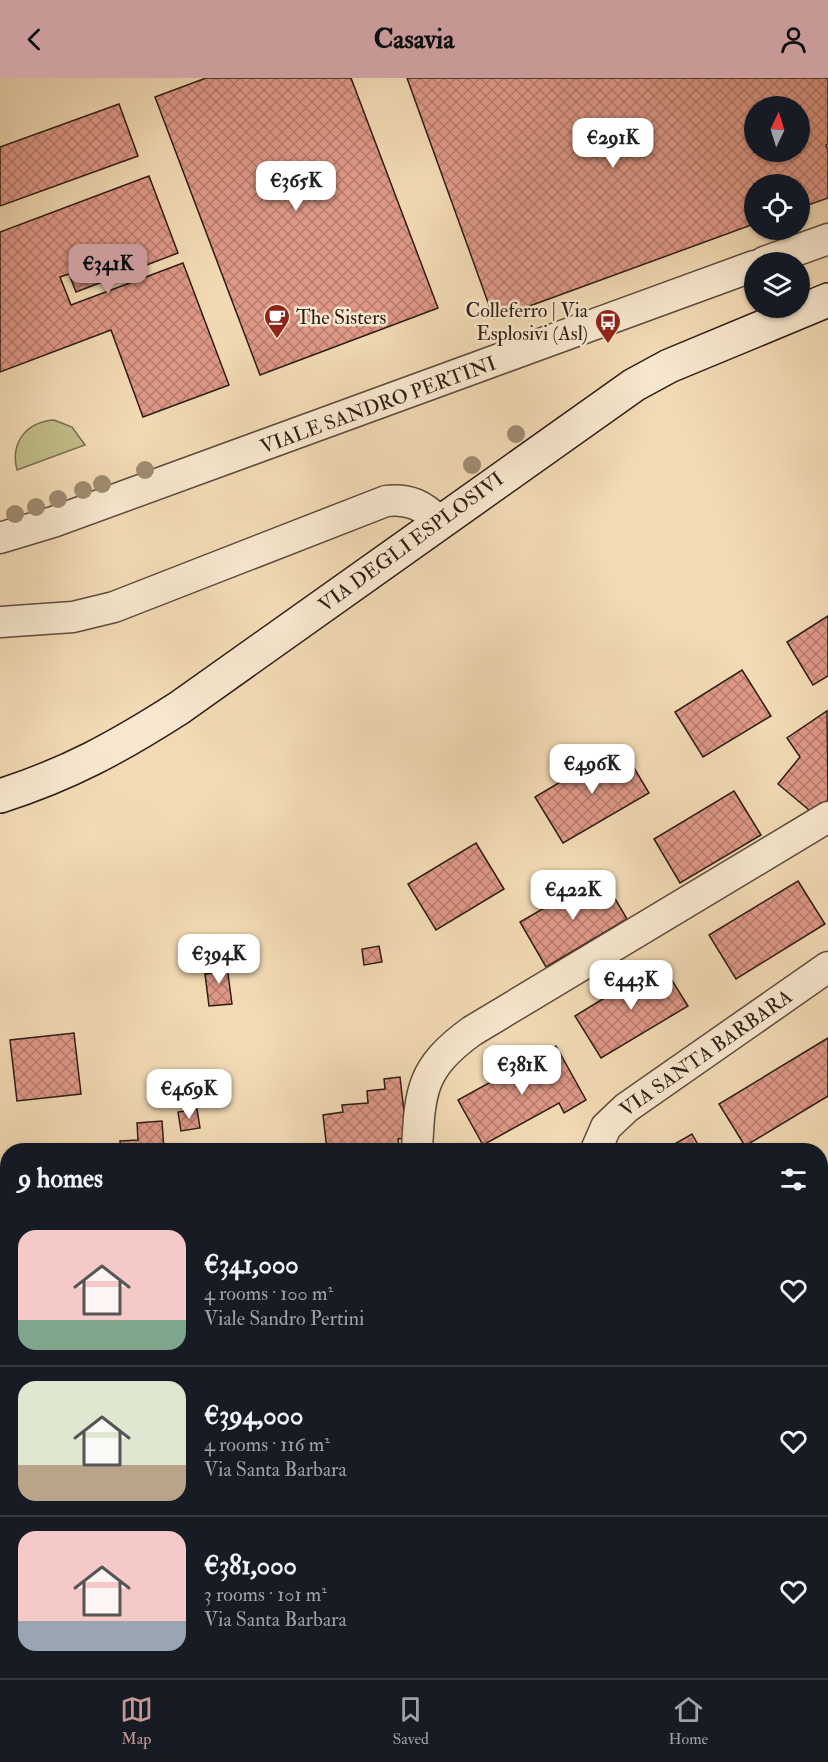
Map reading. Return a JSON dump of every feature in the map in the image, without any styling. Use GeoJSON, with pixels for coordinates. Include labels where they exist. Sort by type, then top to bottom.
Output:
{"type":"FeatureCollection","features":[{"type":"Feature","properties":{"kind":"main road","name":"VIA DEGLI ESPLOSIVI"},"geometry":{"type":"LineString","coordinates":[[0,796],[69,771],[138,734],[178,708],[634,384],[669,366],[828,300]]}},
{"type":"Feature","properties":{"kind":"street"},"geometry":{"type":"LineString","coordinates":[[792,252],[828,239]]}},
{"type":"Feature","properties":{"kind":"street","name":"VIALE SANDRO PERTINI"},"geometry":{"type":"LineString","coordinates":[[0,538],[64,518],[744,270]]}},
{"type":"Feature","properties":{"kind":"street"},"geometry":{"type":"LineString","coordinates":[[0,622],[73,617],[114,608],[386,501],[416,503],[440,522]]}},
{"type":"Feature","properties":{"kind":"street"},"geometry":{"type":"LineString","coordinates":[[418,1143],[422,1096],[426,1082],[432,1068],[450,1047],[472,1031],[828,818]]}},
{"type":"Feature","properties":{"kind":"street","name":"VIA SANTA BARBARA"},"geometry":{"type":"LineString","coordinates":[[599,1143],[606,1127],[626,1108],[828,967]]}},
{"type":"Feature","properties":{"kind":"shaded area"},"geometry":{"type":"Polygon","coordinates":[[[54,420],[72,427],[85,445],[17,470],[16,451],[22,436],[35,425],[54,420]]]}},
{"type":"Feature","properties":{"kind":"building"},"geometry":{"type":"Polygon","coordinates":[[[206,78],[351,78],[438,308],[260,375],[155,97],[206,78]]]}},
{"type":"Feature","properties":{"kind":"building"},"geometry":{"type":"Polygon","coordinates":[[[407,78],[828,78],[828,144],[826,145],[828,150],[828,198],[810,204],[810,174],[744,174],[744,228],[494,319],[407,78]]]}},
{"type":"Feature","properties":{"kind":"building"},"geometry":{"type":"Polygon","coordinates":[[[119,104],[138,156],[0,206],[0,147],[119,104]]]}},
{"type":"Feature","properties":{"kind":"building"},"geometry":{"type":"Polygon","coordinates":[[[149,176],[178,253],[76,292],[69,274],[60,277],[71,305],[183,263],[229,385],[143,417],[111,330],[0,372],[0,232],[149,176]]]}},
{"type":"Feature","properties":{"kind":"building"},"geometry":{"type":"Polygon","coordinates":[[[828,616],[828,676],[813,685],[787,642],[828,616]]]}},
{"type":"Feature","properties":{"kind":"building"},"geometry":{"type":"Polygon","coordinates":[[[742,670],[771,716],[703,757],[675,712],[742,670]]]}},
{"type":"Feature","properties":{"kind":"building"},"geometry":{"type":"Polygon","coordinates":[[[827,711],[828,800],[815,815],[778,784],[800,757],[787,738],[827,711]]]}},
{"type":"Feature","properties":{"kind":"building"},"geometry":{"type":"Polygon","coordinates":[[[621,746],[649,793],[563,843],[535,797],[621,746]]]}},
{"type":"Feature","properties":{"kind":"building"},"geometry":{"type":"Polygon","coordinates":[[[734,791],[761,835],[680,883],[654,839],[734,791]]]}},
{"type":"Feature","properties":{"kind":"building"},"geometry":{"type":"Polygon","coordinates":[[[476,843],[504,889],[436,930],[408,884],[476,843]]]}},
{"type":"Feature","properties":{"kind":"building"},"geometry":{"type":"Polygon","coordinates":[[[601,875],[627,919],[546,967],[520,922],[601,875]]]}},
{"type":"Feature","properties":{"kind":"building"},"geometry":{"type":"Polygon","coordinates":[[[798,881],[825,924],[736,979],[709,935],[798,881]]]}},
{"type":"Feature","properties":{"kind":"building"},"geometry":{"type":"Polygon","coordinates":[[[379,946],[382,962],[364,965],[362,949],[379,946]]]}},
{"type":"Feature","properties":{"kind":"building"},"geometry":{"type":"Polygon","coordinates":[[[226,959],[232,1004],[209,1006],[205,974],[214,973],[212,961],[226,959]]]}},
{"type":"Feature","properties":{"kind":"building"},"geometry":{"type":"Polygon","coordinates":[[[661,963],[688,1006],[601,1058],[575,1016],[661,963]]]}},
{"type":"Feature","properties":{"kind":"building"},"geometry":{"type":"Polygon","coordinates":[[[74,1033],[81,1094],[17,1101],[10,1040],[74,1033]]]}},
{"type":"Feature","properties":{"kind":"building"},"geometry":{"type":"Polygon","coordinates":[[[828,1038],[828,1096],[750,1143],[743,1143],[719,1104],[828,1038]]]}},
{"type":"Feature","properties":{"kind":"building"},"geometry":{"type":"Polygon","coordinates":[[[556,1046],[586,1100],[564,1113],[559,1103],[487,1143],[482,1143],[458,1100],[556,1046]]]}},
{"type":"Feature","properties":{"kind":"building"},"geometry":{"type":"Polygon","coordinates":[[[400,1077],[407,1138],[398,1139],[398,1143],[326,1143],[323,1115],[343,1112],[342,1105],[368,1103],[367,1091],[385,1089],[384,1079],[400,1077]]]}},
{"type":"Feature","properties":{"kind":"building"},"geometry":{"type":"Polygon","coordinates":[[[197,1109],[200,1128],[181,1131],[178,1112],[197,1109]]]}},
{"type":"Feature","properties":{"kind":"building"},"geometry":{"type":"Polygon","coordinates":[[[162,1121],[164,1143],[120,1143],[120,1141],[138,1140],[137,1123],[162,1121]]]}},
{"type":"Feature","properties":{"kind":"building"},"geometry":{"type":"Polygon","coordinates":[[[692,1134],[697,1143],[676,1143],[692,1134]]]}},
{"type":"Feature","properties":{"kind":"place","name":"The Sisters"},"geometry":{"type":"Point","coordinates":[277,340]}},
{"type":"Feature","properties":{"kind":"place","name":"Colleferro | Via Esplosivi (Asl)"},"geometry":{"type":"Point","coordinates":[608,345]}}]}
